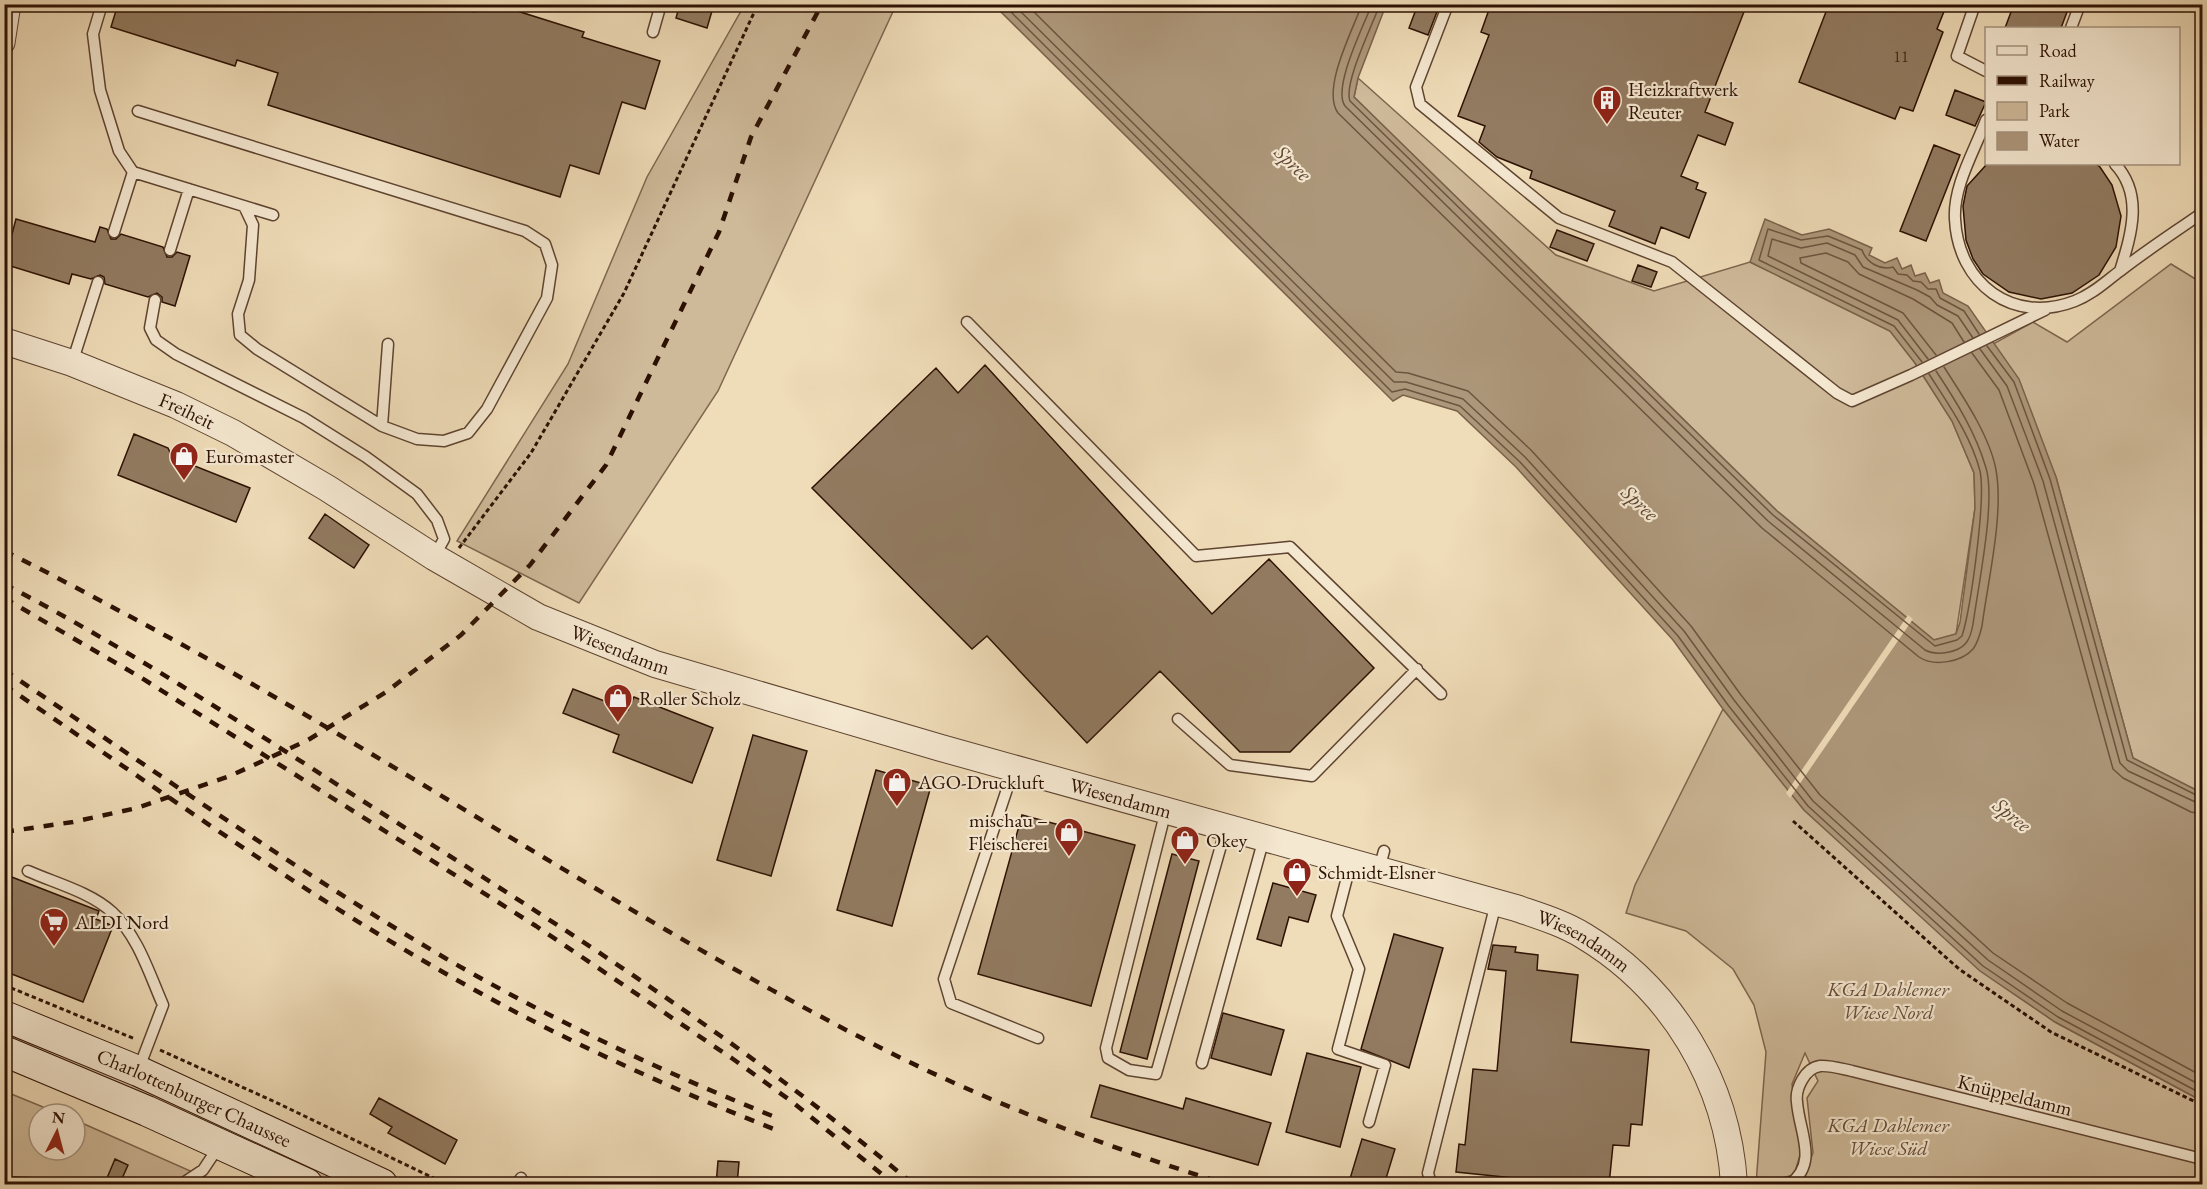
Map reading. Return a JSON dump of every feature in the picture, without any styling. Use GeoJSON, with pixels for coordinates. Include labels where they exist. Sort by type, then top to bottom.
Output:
{"type":"FeatureCollection","features":[{"type":"Feature","properties":{"kind":"main road","name":"Charlottenburger Chaussee"},"geometry":{"type":"LineString","coordinates":[[4,1016],[143,1058],[382,1185]]}},
{"type":"Feature","properties":{"kind":"main road","name":"Charlottenburger Chaussee"},"geometry":{"type":"LineString","coordinates":[[4,1051],[220,1144],[307,1185]]}},
{"type":"Feature","properties":{"kind":"street"},"geometry":{"type":"LineString","coordinates":[[4,43],[10,4]]}},
{"type":"Feature","properties":{"kind":"street","name":"Freiheit"},"geometry":{"type":"LineString","coordinates":[[4,341],[72,363],[176,405],[233,434],[327,488],[441,561]]}},
{"type":"Feature","properties":{"kind":"street","name":"Wiesendamm"},"geometry":{"type":"LineString","coordinates":[[441,561],[538,617],[655,664],[1351,862],[1382,861],[1496,903],[1551,920],[1584,935],[1638,977],[1666,1007],[1684,1033],[1713,1085],[1729,1135],[1734,1185]]}},
{"type":"Feature","properties":{"kind":"lane"},"geometry":{"type":"LineString","coordinates":[[102,4],[93,34],[100,90],[119,151],[133,172],[273,215]]}},
{"type":"Feature","properties":{"kind":"lane"},"geometry":{"type":"LineString","coordinates":[[653,32],[661,4]]}},
{"type":"Feature","properties":{"kind":"lane"},"geometry":{"type":"LineString","coordinates":[[1448,4],[1416,87],[1420,104],[1559,218],[1672,262],[1837,393],[1852,401],[2044,310],[2084,297],[2100,288],[2120,271],[2202,213]]}},
{"type":"Feature","properties":{"kind":"lane"},"geometry":{"type":"LineString","coordinates":[[1976,4],[1957,56],[1985,70]]}},
{"type":"Feature","properties":{"kind":"lane"},"geometry":{"type":"LineString","coordinates":[[2071,27],[2080,4]]}},
{"type":"Feature","properties":{"kind":"lane"},"geometry":{"type":"LineString","coordinates":[[138,111],[525,231],[545,244],[552,265],[548,298],[487,410],[468,433],[444,441],[417,439],[382,426],[257,349],[240,335],[238,314],[249,280],[253,225],[244,206]]}},
{"type":"Feature","properties":{"kind":"lane"},"geometry":{"type":"LineString","coordinates":[[1985,123],[1959,191],[1955,218],[1960,248],[1971,274],[1995,296],[2019,306],[2044,310]]}},
{"type":"Feature","properties":{"kind":"lane"},"geometry":{"type":"LineString","coordinates":[[2116,165],[2126,175],[2133,198],[2133,223],[2120,271]]}},
{"type":"Feature","properties":{"kind":"lane"},"geometry":{"type":"LineString","coordinates":[[114,232],[133,172]]}},
{"type":"Feature","properties":{"kind":"lane"},"geometry":{"type":"LineString","coordinates":[[170,250],[189,189]]}},
{"type":"Feature","properties":{"kind":"lane"},"geometry":{"type":"LineString","coordinates":[[72,363],[98,282]]}},
{"type":"Feature","properties":{"kind":"lane"},"geometry":{"type":"LineString","coordinates":[[155,300],[150,328],[156,340],[176,354],[304,418],[366,457],[417,495],[437,520],[444,539],[441,561]]}},
{"type":"Feature","properties":{"kind":"lane"},"geometry":{"type":"LineString","coordinates":[[967,322],[1196,556],[1290,547],[1441,694]]}},
{"type":"Feature","properties":{"kind":"lane"},"geometry":{"type":"LineString","coordinates":[[382,426],[388,344]]}},
{"type":"Feature","properties":{"kind":"lane"},"geometry":{"type":"LineString","coordinates":[[1178,719],[1230,765],[1312,776],[1417,669]]}},
{"type":"Feature","properties":{"kind":"lane"},"geometry":{"type":"LineString","coordinates":[[1014,768],[944,980],[951,1003],[1038,1038]]}},
{"type":"Feature","properties":{"kind":"lane"},"geometry":{"type":"LineString","coordinates":[[1166,810],[1106,1048],[1108,1058],[1129,1070],[1156,1074],[1226,827]]}},
{"type":"Feature","properties":{"kind":"lane"},"geometry":{"type":"LineString","coordinates":[[1202,1063],[1264,837]]}},
{"type":"Feature","properties":{"kind":"lane"},"geometry":{"type":"LineString","coordinates":[[1351,862],[1337,916],[1359,969],[1338,1049],[1385,1065],[1369,1122]]}},
{"type":"Feature","properties":{"kind":"lane"},"geometry":{"type":"LineString","coordinates":[[28,871],[94,900],[111,911],[128,930],[163,1005],[143,1058]]}},
{"type":"Feature","properties":{"kind":"lane"},"geometry":{"type":"LineString","coordinates":[[1431,1185],[1428,1173],[1496,903]]}},
{"type":"Feature","properties":{"kind":"lane","name":"Knüppeldamm"},"geometry":{"type":"LineString","coordinates":[[1790,1185],[1804,1168],[1807,1155],[1796,1101],[1798,1090],[1807,1072],[1819,1066],[1852,1071],[1935,1094],[2202,1159]]}},
{"type":"Feature","properties":{"kind":"lane"},"geometry":{"type":"LineString","coordinates":[[182,1185],[203,1170],[220,1144]]}},
{"type":"Feature","properties":{"kind":"lane"},"geometry":{"type":"LineString","coordinates":[[4,1182],[43,1185]]}},
{"type":"Feature","properties":{"kind":"path"},"geometry":{"type":"LineString","coordinates":[[441,561],[468,535],[501,496],[531,453],[624,293],[758,4]]}},
{"type":"Feature","properties":{"kind":"path"},"geometry":{"type":"LineString","coordinates":[[1793,821],[1959,969],[2051,1032],[2202,1105]]}},
{"type":"Feature","properties":{"kind":"path"},"geometry":{"type":"LineString","coordinates":[[4,985],[143,1058],[273,1101],[446,1185]]}},
{"type":"Feature","properties":{"kind":"green space"},"geometry":{"type":"Polygon","coordinates":[[[745,4],[896,5],[718,391],[579,603],[457,541],[568,364],[647,177],[745,4]]]}},
{"type":"Feature","properties":{"kind":"green space"},"geometry":{"type":"Polygon","coordinates":[[[1358,78],[1556,255],[1654,291],[1750,262],[1890,331],[1915,363],[1952,421],[1974,473],[1975,508],[1956,634],[1934,640],[1777,511],[1354,97],[1358,78]]]}},
{"type":"Feature","properties":{"kind":"green space"},"geometry":{"type":"Polygon","coordinates":[[[2171,264],[2202,283],[2202,793],[2133,758],[2056,477],[1993,344],[2033,322],[2067,342],[2171,264]]]}},
{"type":"Feature","properties":{"kind":"green space","name":"KGA Dahlemer Wiese Nord"},"geometry":{"type":"Polygon","coordinates":[[[1723,709],[1804,810],[1980,970],[2055,1022],[2202,1101],[2202,1184],[1800,1184],[1813,1153],[1807,1098],[1818,1081],[1805,1053],[1792,1084],[1801,1152],[1794,1175],[1756,1184],[1766,1052],[1754,1005],[1733,969],[1686,931],[1626,913],[1635,885],[1723,709]]]}},
{"type":"Feature","properties":{"kind":"green space"},"geometry":{"type":"Polygon","coordinates":[[[4,1028],[357,1184],[336,1184],[5,1038],[4,1028]]]}},
{"type":"Feature","properties":{"kind":"green space"},"geometry":{"type":"Polygon","coordinates":[[[4,1091],[31,1102],[27,1102],[27,1162],[87,1162],[87,1125],[204,1177],[192,1184],[5,1184],[4,1091]]]}},
{"type":"Feature","properties":{"kind":"water","name":"Spree"},"geometry":{"type":"Polygon","coordinates":[[[994,5],[1386,5],[1358,78],[1354,97],[1777,511],[1934,640],[1956,634],[1960,622],[1975,508],[1974,473],[1952,421],[1915,363],[1890,331],[1750,262],[1765,219],[1802,235],[1829,229],[1872,248],[1869,255],[1885,263],[1897,258],[1902,269],[1911,265],[1915,276],[1925,273],[1930,283],[1939,280],[1943,293],[1968,306],[2019,379],[2056,477],[2133,758],[2202,793],[2202,1101],[2055,1022],[1980,971],[1804,810],[1723,709],[1673,640],[1516,467],[1457,411],[1403,395],[1393,401],[994,5]]]}},
{"type":"Feature","properties":{"kind":"pier"},"geometry":{"type":"Polygon","coordinates":[[[1908,615],[1913,619],[1790,798],[1786,793],[1908,615]]]}},
{"type":"Feature","properties":{"kind":"building"},"geometry":{"type":"Polygon","coordinates":[[[118,4],[451,4],[474,12],[476,4],[495,4],[584,32],[582,37],[660,61],[645,109],[622,102],[599,174],[570,165],[560,197],[268,105],[278,73],[237,60],[235,66],[111,27],[118,4]]]}},
{"type":"Feature","properties":{"kind":"building"},"geometry":{"type":"Polygon","coordinates":[[[680,4],[714,4],[707,28],[676,18],[680,4]]]}},
{"type":"Feature","properties":{"kind":"building"},"geometry":{"type":"Polygon","coordinates":[[[1418,4],[1440,4],[1428,35],[1409,28],[1418,4]]]}},
{"type":"Feature","properties":{"kind":"building","name":"Heizkraftwerk Reuter"},"geometry":{"type":"Polygon","coordinates":[[[1491,4],[1747,4],[1705,112],[1733,123],[1725,145],[1698,135],[1681,176],[1698,183],[1696,189],[1706,193],[1689,238],[1661,227],[1655,244],[1609,226],[1615,211],[1530,178],[1532,171],[1497,157],[1479,142],[1485,126],[1458,116],[1489,35],[1481,32],[1491,4]]]}},
{"type":"Feature","properties":{"kind":"building"},"geometry":{"type":"Polygon","coordinates":[[[1829,4],[1947,4],[1937,29],[1943,32],[1913,111],[1900,107],[1895,119],[1799,82],[1829,4]]]}},
{"type":"Feature","properties":{"kind":"building"},"geometry":{"type":"Polygon","coordinates":[[[2014,4],[2070,4],[2061,27],[2005,27],[2014,4]]]}},
{"type":"Feature","properties":{"kind":"building"},"geometry":{"type":"Polygon","coordinates":[[[1955,90],[1985,102],[1975,126],[1946,115],[1955,90]]]}},
{"type":"Feature","properties":{"kind":"building"},"geometry":{"type":"Polygon","coordinates":[[[1934,145],[1960,155],[1926,241],[1900,231],[1934,145]]]}},
{"type":"Feature","properties":{"kind":"building"},"geometry":{"type":"Polygon","coordinates":[[[1986,165],[2097,165],[2112,185],[2121,216],[2116,247],[2099,275],[2072,293],[2041,299],[2009,292],[1983,274],[1973,259],[1966,240],[1963,206],[1967,186],[1986,165]]]}},
{"type":"Feature","properties":{"kind":"building"},"geometry":{"type":"Polygon","coordinates":[[[16,219],[95,242],[100,227],[107,229],[111,239],[116,239],[121,234],[163,247],[167,257],[172,257],[177,252],[190,256],[175,306],[162,302],[162,297],[157,293],[148,297],[105,284],[104,277],[100,275],[91,279],[72,274],[69,284],[4,264],[16,219]]]}},
{"type":"Feature","properties":{"kind":"building"},"geometry":{"type":"Polygon","coordinates":[[[1557,230],[1594,244],[1587,261],[1550,247],[1557,230]]]}},
{"type":"Feature","properties":{"kind":"building"},"geometry":{"type":"Polygon","coordinates":[[[1638,265],[1657,272],[1651,287],[1632,281],[1638,265]]]}},
{"type":"Feature","properties":{"kind":"building"},"geometry":{"type":"Polygon","coordinates":[[[985,365],[1212,614],[1269,559],[1374,668],[1290,752],[1240,752],[1160,671],[1087,743],[987,636],[972,649],[812,488],[936,368],[958,393],[985,365]]]}},
{"type":"Feature","properties":{"kind":"building","name":"Euromaster"},"geometry":{"type":"Polygon","coordinates":[[[134,434],[168,448],[172,457],[250,488],[236,522],[118,475],[134,434]]]}},
{"type":"Feature","properties":{"kind":"building"},"geometry":{"type":"Polygon","coordinates":[[[325,514],[369,545],[354,568],[309,538],[325,514]]]}},
{"type":"Feature","properties":{"kind":"building"},"geometry":{"type":"Polygon","coordinates":[[[573,689],[628,710],[634,697],[713,728],[692,783],[613,752],[619,735],[563,713],[573,689]]]}},
{"type":"Feature","properties":{"kind":"building"},"geometry":{"type":"Polygon","coordinates":[[[753,735],[807,751],[771,876],[717,860],[753,735]]]}},
{"type":"Feature","properties":{"kind":"building"},"geometry":{"type":"Polygon","coordinates":[[[876,770],[931,786],[892,926],[837,910],[876,770]]]}},
{"type":"Feature","properties":{"kind":"building"},"geometry":{"type":"Polygon","coordinates":[[[1022,815],[1135,845],[1091,1006],[978,974],[1022,815]]]}},
{"type":"Feature","properties":{"kind":"building"},"geometry":{"type":"Polygon","coordinates":[[[1172,854],[1199,861],[1147,1059],[1120,1052],[1172,854]]]}},
{"type":"Feature","properties":{"kind":"building","name":"ALDI Nord"},"geometry":{"type":"Polygon","coordinates":[[[4,874],[99,911],[96,919],[113,926],[83,1002],[4,971],[4,874]]]}},
{"type":"Feature","properties":{"kind":"building"},"geometry":{"type":"Polygon","coordinates":[[[1273,883],[1316,895],[1308,922],[1289,917],[1281,946],[1257,939],[1273,883]]]}},
{"type":"Feature","properties":{"kind":"building"},"geometry":{"type":"Polygon","coordinates":[[[1394,934],[1443,948],[1409,1068],[1361,1049],[1394,934]]]}},
{"type":"Feature","properties":{"kind":"building"},"geometry":{"type":"Polygon","coordinates":[[[1493,945],[1516,947],[1515,952],[1538,955],[1537,970],[1578,975],[1571,1042],[1649,1050],[1642,1125],[1631,1124],[1629,1146],[1613,1145],[1609,1185],[1580,1185],[1456,1172],[1459,1144],[1465,1145],[1473,1069],[1497,1071],[1506,971],[1488,969],[1493,945]]]}},
{"type":"Feature","properties":{"kind":"building"},"geometry":{"type":"Polygon","coordinates":[[[1223,1013],[1284,1030],[1271,1075],[1211,1058],[1223,1013]]]}},
{"type":"Feature","properties":{"kind":"building"},"geometry":{"type":"Polygon","coordinates":[[[1307,1053],[1361,1067],[1340,1147],[1286,1132],[1307,1053]]]}},
{"type":"Feature","properties":{"kind":"building"},"geometry":{"type":"Polygon","coordinates":[[[1100,1085],[1183,1109],[1186,1098],[1271,1123],[1258,1165],[1091,1117],[1100,1085]]]}},
{"type":"Feature","properties":{"kind":"building"},"geometry":{"type":"Polygon","coordinates":[[[379,1098],[457,1140],[445,1164],[388,1133],[392,1127],[370,1114],[379,1098]]]}},
{"type":"Feature","properties":{"kind":"building"},"geometry":{"type":"Polygon","coordinates":[[[1362,1139],[1395,1149],[1384,1185],[1349,1182],[1362,1139]]]}},
{"type":"Feature","properties":{"kind":"building"},"geometry":{"type":"Polygon","coordinates":[[[115,1159],[128,1165],[120,1183],[107,1178],[115,1159]]]}},
{"type":"Feature","properties":{"kind":"building"},"geometry":{"type":"Polygon","coordinates":[[[718,1161],[739,1162],[737,1185],[716,1185],[718,1161]]]}},
{"type":"Feature","properties":{"kind":"railway"},"geometry":{"type":"LineString","coordinates":[[4,832],[73,822],[137,808],[230,776],[308,740],[386,692],[461,635],[530,565],[606,465],[719,232],[751,137],[822,4]]}},
{"type":"Feature","properties":{"kind":"railway"},"geometry":{"type":"LineString","coordinates":[[4,551],[228,670],[601,892],[789,999],[885,1050],[968,1089],[1053,1124],[1139,1156],[1226,1184]]}},
{"type":"Feature","properties":{"kind":"railway"},"geometry":{"type":"LineString","coordinates":[[4,584],[102,638],[199,696],[657,991],[787,1084],[913,1184]]}},
{"type":"Feature","properties":{"kind":"railway"},"geometry":{"type":"LineString","coordinates":[[4,598],[140,677],[536,926],[733,1059],[791,1101],[894,1184]]}},
{"type":"Feature","properties":{"kind":"railway"},"geometry":{"type":"LineString","coordinates":[[4,670],[278,854],[445,958],[526,1003],[610,1044],[780,1119]]}},
{"type":"Feature","properties":{"kind":"railway"},"geometry":{"type":"LineString","coordinates":[[4,685],[218,831],[326,901],[436,968],[562,1036],[691,1095],[779,1131]]}},
{"type":"Feature","properties":{"kind":"railway"},"geometry":{"type":"LineString","coordinates":[[956,1179],[976,1184]]}},
{"type":"Feature","properties":{"kind":"place","name":"Heizkraftwerk Reuter"},"geometry":{"type":"Point","coordinates":[1607,126]}},
{"type":"Feature","properties":{"kind":"place","name":"Euromaster"},"geometry":{"type":"Point","coordinates":[184,482]}},
{"type":"Feature","properties":{"kind":"place","name":"Roller Scholz"},"geometry":{"type":"Point","coordinates":[618,724]}},
{"type":"Feature","properties":{"kind":"place","name":"AGO-Druckluft"},"geometry":{"type":"Point","coordinates":[897,808]}},
{"type":"Feature","properties":{"kind":"place","name":"mischau – Fleischerei"},"geometry":{"type":"Point","coordinates":[1069,858]}},
{"type":"Feature","properties":{"kind":"place","name":"Okey"},"geometry":{"type":"Point","coordinates":[1185,866]}},
{"type":"Feature","properties":{"kind":"place","name":"Schmidt-Elsner"},"geometry":{"type":"Point","coordinates":[1297,898]}},
{"type":"Feature","properties":{"kind":"place","name":"ALDI Nord"},"geometry":{"type":"Point","coordinates":[54,948]}},
{"type":"Feature","properties":{"kind":"park label","name":"KGA Dahlemer Wiese Süd"},"geometry":{"type":"Point","coordinates":[1888,1136]}}]}
